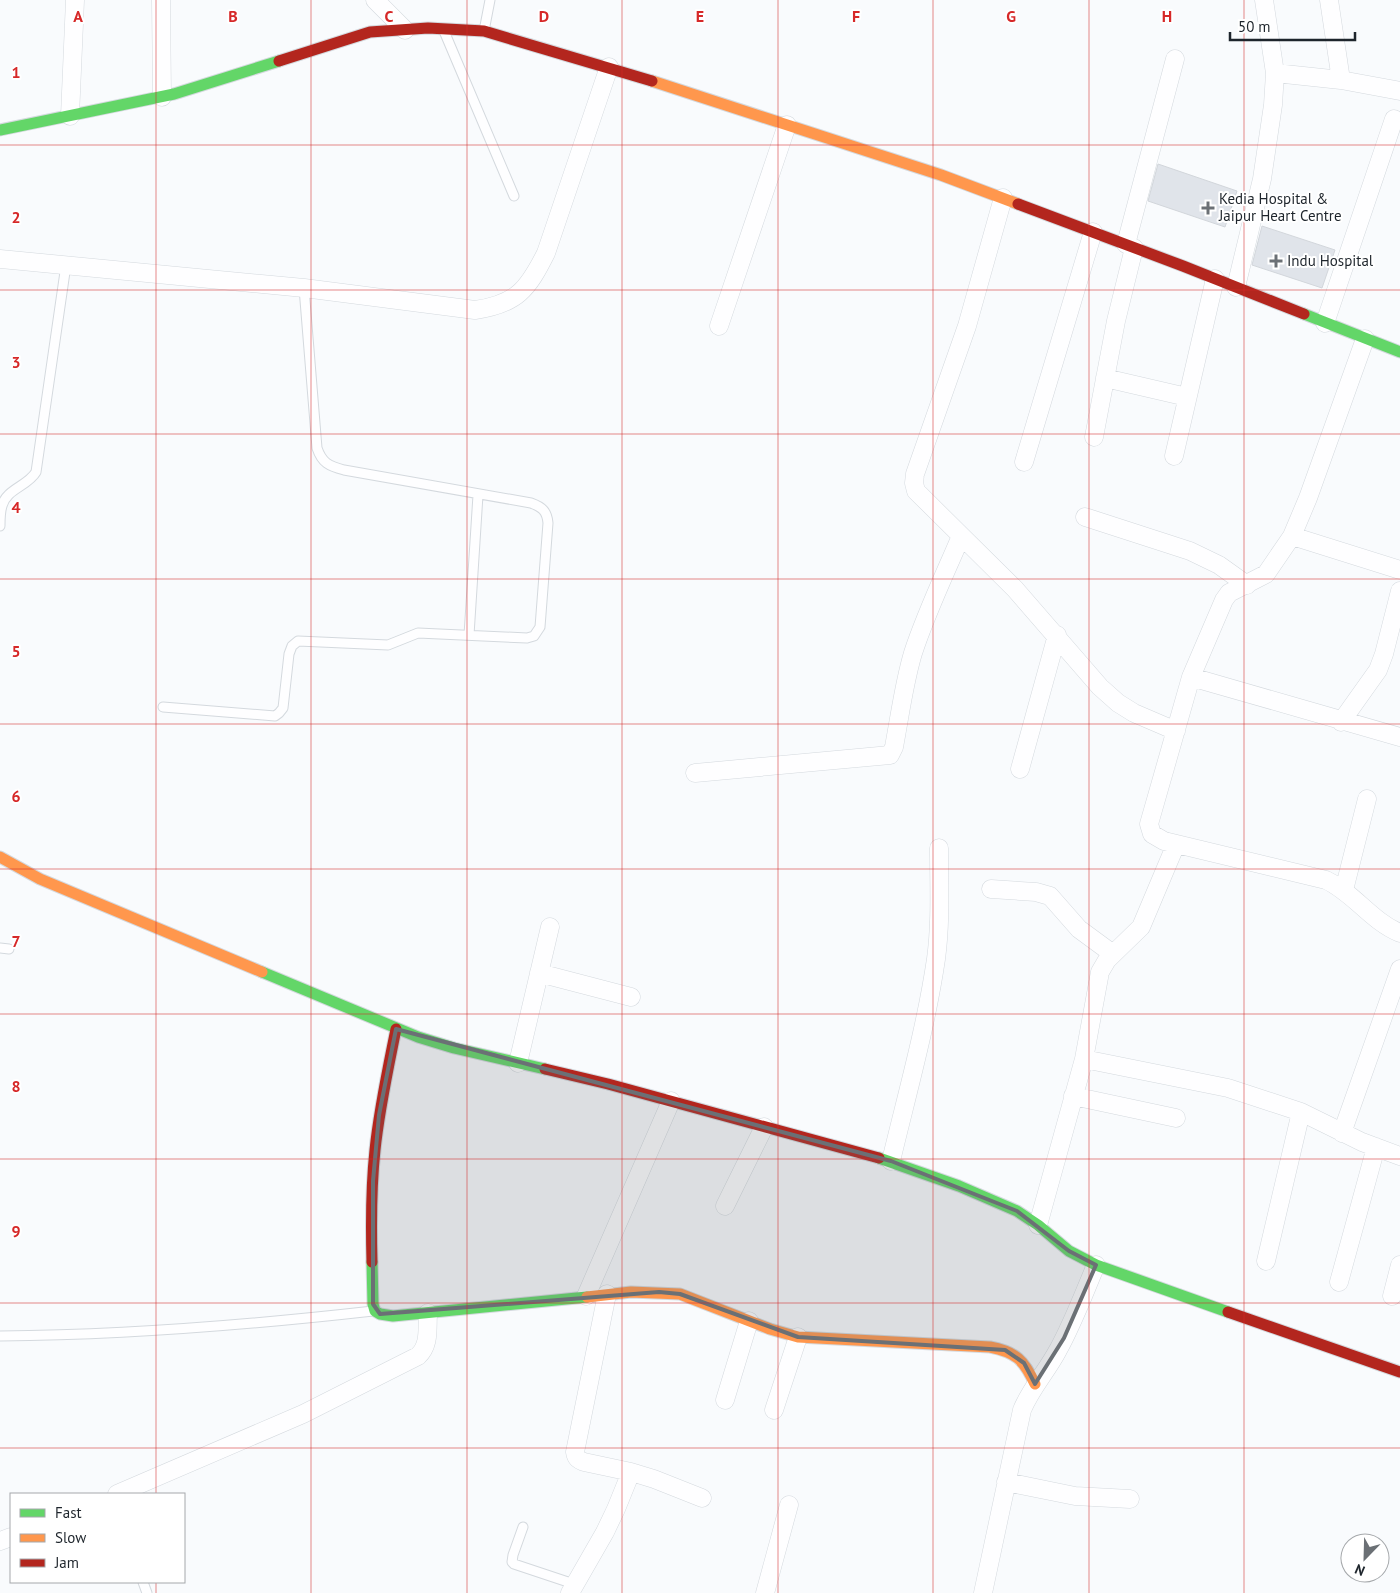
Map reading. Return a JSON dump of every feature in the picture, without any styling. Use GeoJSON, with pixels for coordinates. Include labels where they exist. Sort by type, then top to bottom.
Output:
{"type":"FeatureCollection","features":[{"type":"Feature","properties":{"kind":"street"},"geometry":{"type":"LineString","coordinates":[[70,116],[75,0]]}},
{"type":"Feature","properties":{"kind":"street"},"geometry":{"type":"LineString","coordinates":[[161,0],[162,97]]}},
{"type":"Feature","properties":{"kind":"street"},"geometry":{"type":"LineString","coordinates":[[1236,287],[1262,179],[1273,105],[1275,74],[1264,0]]}},
{"type":"Feature","properties":{"kind":"street"},"geometry":{"type":"LineString","coordinates":[[1329,0],[1340,80]]}},
{"type":"Feature","properties":{"kind":"street"},"geometry":{"type":"LineString","coordinates":[[382,3],[405,30]]}},
{"type":"Feature","properties":{"kind":"street"},"geometry":{"type":"LineString","coordinates":[[0,130],[162,97],[370,32],[444,29],[484,31],[609,67],[940,175],[1130,246],[1400,352]]}},
{"type":"Feature","properties":{"kind":"street"},"geometry":{"type":"LineString","coordinates":[[1094,437],[1130,246],[1175,59]]}},
{"type":"Feature","properties":{"kind":"street"},"geometry":{"type":"LineString","coordinates":[[0,259],[304,288],[475,310],[492,308],[509,301],[522,292],[533,279],[546,253],[609,67]]}},
{"type":"Feature","properties":{"kind":"street"},"geometry":{"type":"LineString","coordinates":[[1275,74],[1340,80],[1400,91]]}},
{"type":"Feature","properties":{"kind":"street"},"geometry":{"type":"LineString","coordinates":[[1325,323],[1394,119]]}},
{"type":"Feature","properties":{"kind":"street"},"geometry":{"type":"LineString","coordinates":[[719,326],[788,125]]}},
{"type":"Feature","properties":{"kind":"street"},"geometry":{"type":"LineString","coordinates":[[1003,198],[967,326],[915,474],[914,484],[916,491],[1015,589],[1057,635],[1100,687],[1118,703],[1134,713],[1176,731]]}},
{"type":"Feature","properties":{"kind":"street"},"geometry":{"type":"LineString","coordinates":[[1024,462],[1093,232]]}},
{"type":"Feature","properties":{"kind":"street"},"geometry":{"type":"LineString","coordinates":[[1174,456],[1215,279]]}},
{"type":"Feature","properties":{"kind":"street"},"geometry":{"type":"LineString","coordinates":[[1365,339],[1308,498],[1292,536],[1266,574],[1229,593],[1224,600],[1191,677],[1149,824],[1152,834],[1156,837],[1176,844],[1326,880],[1344,890],[1383,924],[1400,933]]}},
{"type":"Feature","properties":{"kind":"street"},"geometry":{"type":"LineString","coordinates":[[1105,378],[1187,397]]}},
{"type":"Feature","properties":{"kind":"street"},"geometry":{"type":"LineString","coordinates":[[1085,517],[1190,550],[1219,564],[1247,585]]}},
{"type":"Feature","properties":{"kind":"street"},"geometry":{"type":"LineString","coordinates":[[695,773],[890,755],[894,747],[913,654],[921,630],[961,536]]}},
{"type":"Feature","properties":{"kind":"street"},"geometry":{"type":"LineString","coordinates":[[1292,536],[1400,570]]}},
{"type":"Feature","properties":{"kind":"street"},"geometry":{"type":"LineString","coordinates":[[1341,722],[1378,670],[1400,591]]}},
{"type":"Feature","properties":{"kind":"street"},"geometry":{"type":"LineString","coordinates":[[1020,769],[1057,635]]}},
{"type":"Feature","properties":{"kind":"street"},"geometry":{"type":"LineString","coordinates":[[1191,677],[1341,722],[1400,737]]}},
{"type":"Feature","properties":{"kind":"street"},"geometry":{"type":"LineString","coordinates":[[1344,890],[1368,799]]}},
{"type":"Feature","properties":{"kind":"street"},"geometry":{"type":"LineString","coordinates":[[1038,1224],[1084,1059],[1100,972],[1106,960],[1141,927],[1176,844]]}},
{"type":"Feature","properties":{"kind":"street"},"geometry":{"type":"LineString","coordinates":[[891,1161],[922,1031],[936,958],[939,928],[938,848]]}},
{"type":"Feature","properties":{"kind":"street"},"geometry":{"type":"LineString","coordinates":[[0,857],[40,879],[396,1029],[454,1048],[608,1084],[891,1161],[997,1202],[1038,1224],[1069,1251],[1096,1265],[1400,1372]]}},
{"type":"Feature","properties":{"kind":"street"},"geometry":{"type":"LineString","coordinates":[[991,889],[1036,892],[1050,896],[1079,930],[1112,954]]}},
{"type":"Feature","properties":{"kind":"street"},"geometry":{"type":"LineString","coordinates":[[518,1063],[550,927]]}},
{"type":"Feature","properties":{"kind":"street"},"geometry":{"type":"LineString","coordinates":[[1342,1133],[1400,969]]}},
{"type":"Feature","properties":{"kind":"street"},"geometry":{"type":"LineString","coordinates":[[539,973],[631,997]]}},
{"type":"Feature","properties":{"kind":"street"},"geometry":{"type":"LineString","coordinates":[[396,1029],[379,1115],[375,1151],[370,1247],[375,1311],[385,1316],[631,1292],[680,1294],[749,1321],[798,1337],[990,1347],[1005,1350],[1016,1355],[1024,1363],[1035,1384]]}},
{"type":"Feature","properties":{"kind":"street"},"geometry":{"type":"LineString","coordinates":[[1084,1059],[1228,1088],[1302,1112],[1342,1133],[1400,1156]]}},
{"type":"Feature","properties":{"kind":"street"},"geometry":{"type":"LineString","coordinates":[[1074,1096],[1176,1118]]}},
{"type":"Feature","properties":{"kind":"street"},"geometry":{"type":"LineString","coordinates":[[586,1296],[671,1101]]}},
{"type":"Feature","properties":{"kind":"street"},"geometry":{"type":"LineString","coordinates":[[1266,1261],[1302,1112]]}},
{"type":"Feature","properties":{"kind":"street"},"geometry":{"type":"LineString","coordinates":[[725,1206],[764,1127]]}},
{"type":"Feature","properties":{"kind":"street"},"geometry":{"type":"LineString","coordinates":[[1339,1282],[1376,1148]]}},
{"type":"Feature","properties":{"kind":"street"},"geometry":{"type":"LineString","coordinates":[[983,1593],[1022,1410],[1035,1384],[1045,1371],[1064,1338],[1096,1265]]}},
{"type":"Feature","properties":{"kind":"street"},"geometry":{"type":"LineString","coordinates":[[1392,1296],[1400,1265]]}},
{"type":"Feature","properties":{"kind":"street"},"geometry":{"type":"LineString","coordinates":[[607,1294],[575,1452],[578,1460],[654,1479],[702,1498]]}},
{"type":"Feature","properties":{"kind":"street"},"geometry":{"type":"LineString","coordinates":[[120,1493],[303,1414],[418,1356],[424,1350],[427,1343],[428,1313]]}},
{"type":"Feature","properties":{"kind":"street"},"geometry":{"type":"LineString","coordinates":[[725,1400],[749,1321]]}},
{"type":"Feature","properties":{"kind":"street"},"geometry":{"type":"LineString","coordinates":[[774,1410],[798,1337]]}},
{"type":"Feature","properties":{"kind":"street"},"geometry":{"type":"LineString","coordinates":[[572,1589],[605,1532],[631,1472]]}},
{"type":"Feature","properties":{"kind":"street"},"geometry":{"type":"LineString","coordinates":[[1006,1482],[1075,1496],[1130,1499]]}},
{"type":"Feature","properties":{"kind":"street"},"geometry":{"type":"LineString","coordinates":[[765,1593],[789,1505]]}},
{"type":"Feature","properties":{"kind":"lane"},"geometry":{"type":"LineString","coordinates":[[484,31],[490,0]]}},
{"type":"Feature","properties":{"kind":"lane"},"geometry":{"type":"LineString","coordinates":[[444,29],[514,196]]}},
{"type":"Feature","properties":{"kind":"lane"},"geometry":{"type":"LineString","coordinates":[[0,526],[4,499],[33,478],[36,472],[66,265]]}},
{"type":"Feature","properties":{"kind":"lane"},"geometry":{"type":"LineString","coordinates":[[162,707],[275,716],[283,708],[289,654],[292,646],[298,641],[388,644],[418,633],[527,638],[534,636],[538,632],[542,621],[548,523],[546,512],[539,506],[344,470],[326,464],[320,457],[304,288]]}},
{"type":"Feature","properties":{"kind":"lane"},"geometry":{"type":"LineString","coordinates":[[468,635],[478,495]]}},
{"type":"Feature","properties":{"kind":"lane"},"geometry":{"type":"LineString","coordinates":[[0,1336],[70,1335],[273,1322],[375,1311]]}},
{"type":"Feature","properties":{"kind":"lane"},"geometry":{"type":"LineString","coordinates":[[523,1527],[512,1559],[514,1564],[572,1589]]}},
{"type":"Feature","properties":{"kind":"highlighted area"},"geometry":{"type":"Polygon","coordinates":[[[396,1029],[891,1161],[1017,1211],[1069,1251],[1096,1265],[1064,1338],[1035,1384],[1024,1363],[1005,1350],[798,1337],[680,1294],[659,1292],[380,1314],[373,1304],[373,1181],[379,1115],[396,1029]]]}},
{"type":"Feature","properties":{"kind":"building"},"geometry":{"type":"Polygon","coordinates":[[[1158,164],[1237,191],[1225,227],[1148,201],[1158,164]]]}},
{"type":"Feature","properties":{"kind":"building"},"geometry":{"type":"Polygon","coordinates":[[[1262,226],[1335,250],[1322,288],[1252,265],[1262,226]]]}},
{"type":"Feature","properties":{"kind":"traffic: fast"},"geometry":{"type":"LineString","coordinates":[[0,130],[174,94],[279,61]]}},
{"type":"Feature","properties":{"kind":"traffic: fast"},"geometry":{"type":"LineString","coordinates":[[1304,314],[1400,352]]}},
{"type":"Feature","properties":{"kind":"traffic: fast"},"geometry":{"type":"LineString","coordinates":[[262,972],[418,1037],[454,1048],[545,1069]]}},
{"type":"Feature","properties":{"kind":"traffic: fast"},"geometry":{"type":"LineString","coordinates":[[879,1158],[959,1186],[1017,1211],[1038,1225],[1069,1251],[1096,1265],[1228,1312]]}},
{"type":"Feature","properties":{"kind":"traffic: fast"},"geometry":{"type":"LineString","coordinates":[[372,1262],[373,1304],[375,1311],[380,1314],[393,1316],[587,1297]]}},
{"type":"Feature","properties":{"kind":"traffic: slow"},"geometry":{"type":"LineString","coordinates":[[652,81],[941,175],[1018,204]]}},
{"type":"Feature","properties":{"kind":"traffic: slow"},"geometry":{"type":"LineString","coordinates":[[0,857],[40,879],[262,972]]}},
{"type":"Feature","properties":{"kind":"traffic: slow"},"geometry":{"type":"LineString","coordinates":[[587,1297],[631,1292],[680,1294],[770,1329],[798,1337],[990,1347],[1018,1358],[1027,1369],[1035,1384]]}},
{"type":"Feature","properties":{"kind":"traffic: jam"},"geometry":{"type":"LineString","coordinates":[[279,61],[370,32],[428,28],[484,31],[652,81]]}},
{"type":"Feature","properties":{"kind":"traffic: jam"},"geometry":{"type":"LineString","coordinates":[[1018,204],[1304,314]]}},
{"type":"Feature","properties":{"kind":"traffic: jam"},"geometry":{"type":"LineString","coordinates":[[372,1262],[375,1150],[381,1105],[396,1029]]}},
{"type":"Feature","properties":{"kind":"traffic: jam"},"geometry":{"type":"LineString","coordinates":[[545,1069],[608,1084],[879,1158]]}},
{"type":"Feature","properties":{"kind":"traffic: jam"},"geometry":{"type":"LineString","coordinates":[[1228,1312],[1400,1372]]}},
{"type":"Feature","properties":{"kind":"place","name":"Kedia Hospital & Jaipur Heart Centre"},"geometry":{"type":"Point","coordinates":[1208,208]}},
{"type":"Feature","properties":{"kind":"place","name":"Indu Hospital"},"geometry":{"type":"Point","coordinates":[1276,261]}}]}
